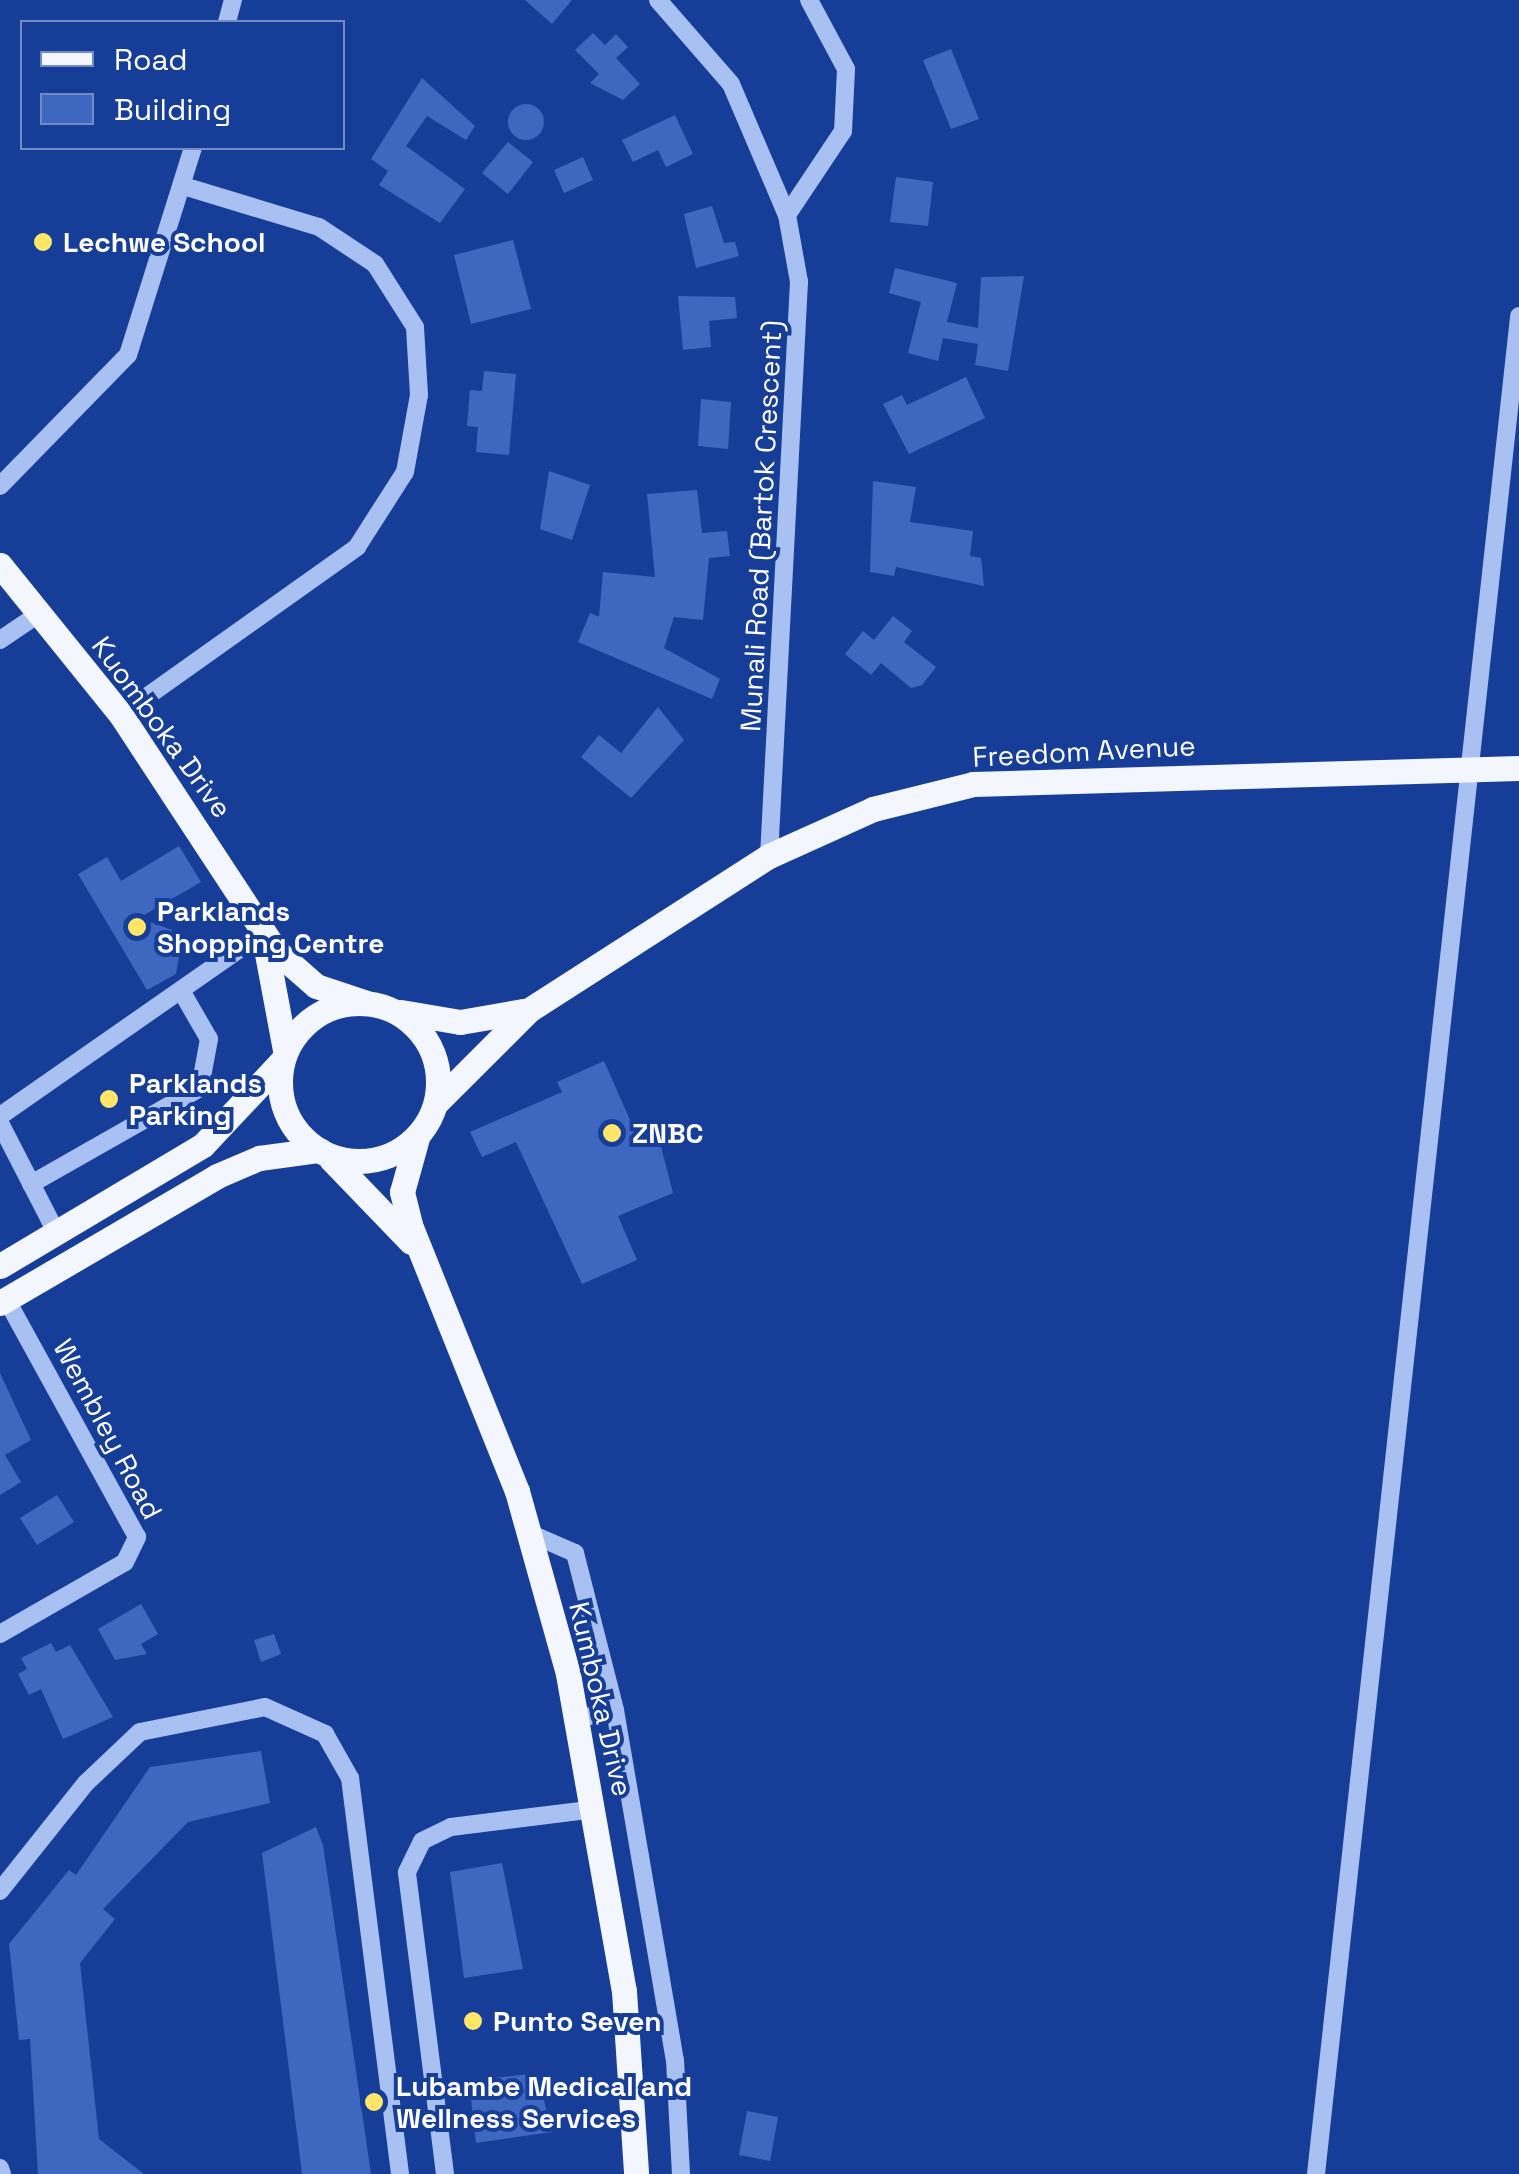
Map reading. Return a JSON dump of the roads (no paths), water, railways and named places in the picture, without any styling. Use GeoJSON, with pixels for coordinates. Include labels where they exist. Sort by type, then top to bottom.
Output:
{"type":"FeatureCollection","features":[{"type":"Feature","properties":{"kind":"main road","name":"Kuomboka Drive"},"geometry":{"type":"LineString","coordinates":[[0,565],[121,716],[262,933]]}},
{"type":"Feature","properties":{"kind":"main road","name":"Freedom Avenue"},"geometry":{"type":"LineString","coordinates":[[437,1102],[530,1010],[770,856],[873,809],[973,784],[1519,768]]}},
{"type":"Feature","properties":{"kind":"main road"},"geometry":{"type":"LineString","coordinates":[[3,1301],[216,1176],[276,1153],[323,1153],[375,1161],[417,1138],[437,1102],[435,1058],[379,1006],[316,986],[262,933]]}},
{"type":"Feature","properties":{"kind":"main road"},"geometry":{"type":"LineString","coordinates":[[262,933],[284,1056],[282,1105],[323,1153]]}},
{"type":"Feature","properties":{"kind":"main road","name":"Freedom Avenue"},"geometry":{"type":"LineString","coordinates":[[379,1006],[460,1022],[530,1010]]}},
{"type":"Feature","properties":{"kind":"main road"},"geometry":{"type":"LineString","coordinates":[[0,1266],[203,1145],[318,1013],[379,1006]]}},
{"type":"Feature","properties":{"kind":"main road","name":"Kumboka Drive"},"geometry":{"type":"LineString","coordinates":[[417,1138],[402,1192],[423,1258],[529,1533],[577,1719],[624,1991],[636,2174]]}},
{"type":"Feature","properties":{"kind":"main road","name":"Kumboka Drive"},"geometry":{"type":"LineString","coordinates":[[323,1153],[423,1258]]}},
{"type":"Feature","properties":{"kind":"street","name":"Munali Road (Bartok Crescent)"},"geometry":{"type":"LineString","coordinates":[[658,0],[732,84],[787,215],[800,390],[770,856]]}},
{"type":"Feature","properties":{"kind":"street"},"geometry":{"type":"LineString","coordinates":[[787,215],[844,130],[846,69],[809,0]]}},
{"type":"Feature","properties":{"kind":"street"},"geometry":{"type":"LineString","coordinates":[[0,486],[128,355],[193,150]]}},
{"type":"Feature","properties":{"kind":"street"},"geometry":{"type":"LineString","coordinates":[[121,716],[357,547],[404,472],[419,395],[415,327],[375,264],[319,227],[183,186]]}},
{"type":"Feature","properties":{"kind":"street"},"geometry":{"type":"LineString","coordinates":[[1316,2174],[1519,316]]}},
{"type":"Feature","properties":{"kind":"street"},"geometry":{"type":"LineString","coordinates":[[0,640],[40,613]]}},
{"type":"Feature","properties":{"kind":"street"},"geometry":{"type":"LineString","coordinates":[[57,1234],[0,1120],[183,994],[262,933]]}},
{"type":"Feature","properties":{"kind":"street"},"geometry":{"type":"LineString","coordinates":[[31,1184],[200,1088],[209,1039],[183,994]]}},
{"type":"Feature","properties":{"kind":"street","name":"Wembley Road"},"geometry":{"type":"LineString","coordinates":[[0,1634],[125,1562],[137,1537],[3,1301]]}},
{"type":"Feature","properties":{"kind":"street"},"geometry":{"type":"LineString","coordinates":[[529,1533],[575,1553],[615,1710],[675,2060],[682,2174]]}},
{"type":"Feature","properties":{"kind":"street"},"geometry":{"type":"LineString","coordinates":[[0,1891],[86,1783],[140,1732],[266,1707],[325,1734],[350,1778],[400,2174]]}},
{"type":"Feature","properties":{"kind":"street"},"geometry":{"type":"LineString","coordinates":[[577,1719],[615,1710]]}},
{"type":"Feature","properties":{"kind":"street"},"geometry":{"type":"LineString","coordinates":[[445,2174],[407,1872],[422,1841],[451,1826],[595,1809]]}},
{"type":"Feature","properties":{"kind":"place","name":"Lechwe School"},"geometry":{"type":"Point","coordinates":[43,242]}},
{"type":"Feature","properties":{"kind":"place","name":"Parklands Shopping Centre"},"geometry":{"type":"Point","coordinates":[137,927]}},
{"type":"Feature","properties":{"kind":"place","name":"Parklands Parking"},"geometry":{"type":"Point","coordinates":[109,1099]}},
{"type":"Feature","properties":{"kind":"place","name":"ZNBC"},"geometry":{"type":"Point","coordinates":[612,1133]}},
{"type":"Feature","properties":{"kind":"place","name":"Punto Seven"},"geometry":{"type":"Point","coordinates":[473,2021]}},
{"type":"Feature","properties":{"kind":"place","name":"Lubambe Medical and Wellness Services"},"geometry":{"type":"Point","coordinates":[374,2102]}}]}
